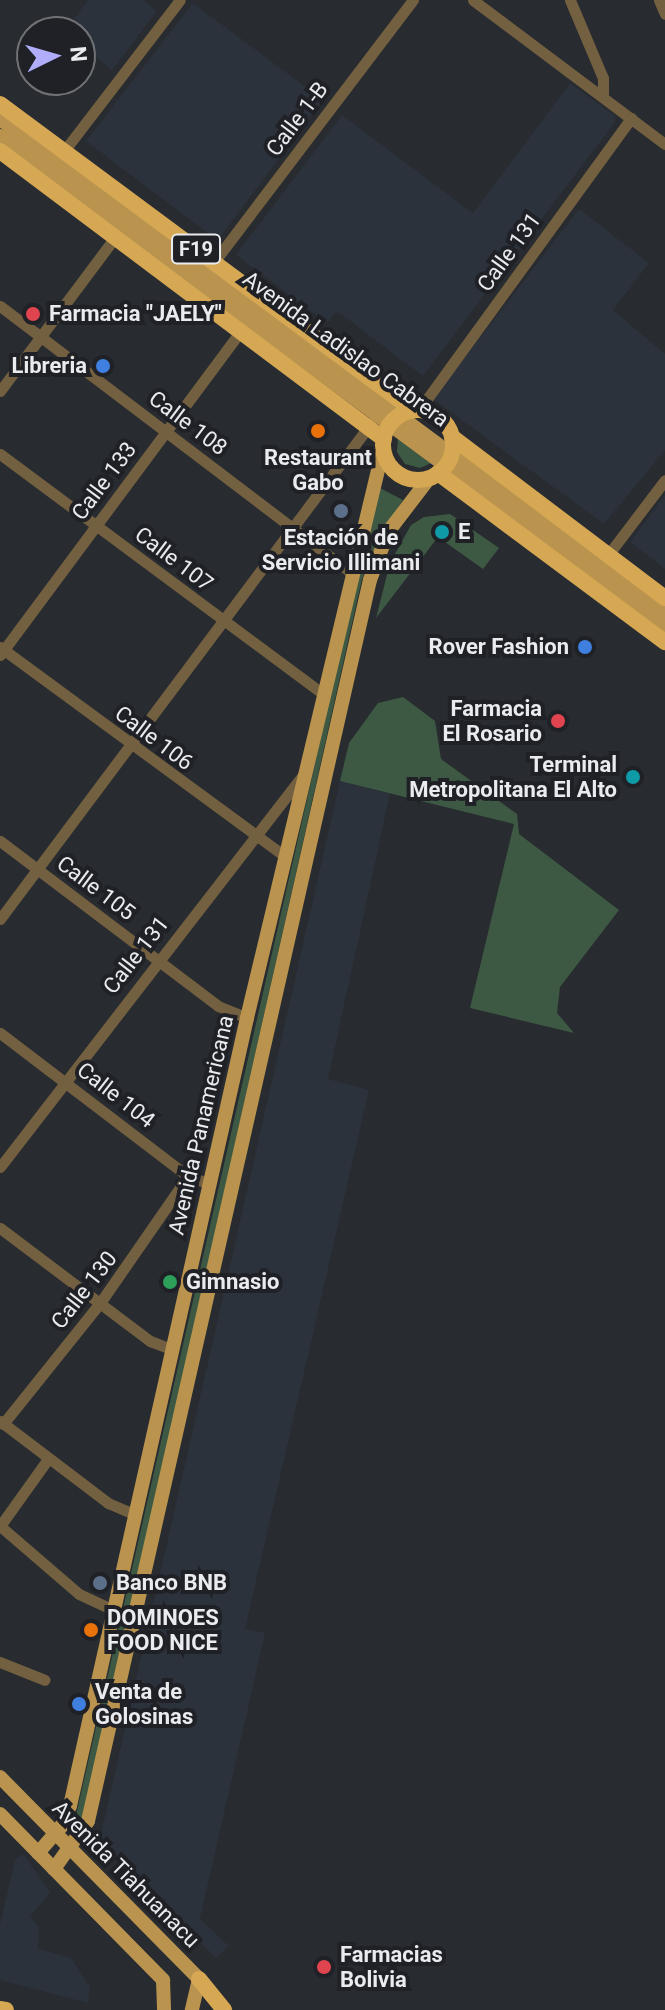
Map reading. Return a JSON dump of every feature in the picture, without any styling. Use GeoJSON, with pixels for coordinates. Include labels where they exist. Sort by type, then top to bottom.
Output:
{"type":"FeatureCollection","features":[{"type":"Feature","properties":{"kind":"highway","name":"Avenida Ladislao Cabrera"},"geometry":{"type":"LineString","coordinates":[[0,104],[214,262],[391,419]]}},
{"type":"Feature","properties":{"kind":"highway","name":"Avenida Ladislao Cabrera"},"geometry":{"type":"LineString","coordinates":[[0,151],[241,331],[391,419]]}},
{"type":"Feature","properties":{"kind":"highway","name":"F19"},"geometry":{"type":"LineString","coordinates":[[391,419],[444,421],[444,462],[409,478],[396,471],[391,419]]}},
{"type":"Feature","properties":{"kind":"highway","name":"Avenida Ladislao Cabrera"},"geometry":{"type":"LineString","coordinates":[[444,462],[608,555],[665,598]]}},
{"type":"Feature","properties":{"kind":"highway","name":"Avenida Ladislao Cabrera"},"geometry":{"type":"LineString","coordinates":[[444,462],[665,642]]}},
{"type":"Feature","properties":{"kind":"highway"},"geometry":{"type":"LineString","coordinates":[[199,1979],[224,2010]]}},
{"type":"Feature","properties":{"kind":"main road","name":"Avenida Ladislao Cabrera"},"geometry":{"type":"LineString","coordinates":[[0,119],[444,462],[665,628]]}},
{"type":"Feature","properties":{"kind":"main road","name":"Avenida Ladislao Cabrera"},"geometry":{"type":"LineString","coordinates":[[0,136],[391,419]]}},
{"type":"Feature","properties":{"kind":"main road","name":"Avenida Panamericana"},"geometry":{"type":"LineString","coordinates":[[38,1853],[56,1834],[70,1806],[247,1018],[351,572],[391,419]]}},
{"type":"Feature","properties":{"kind":"main road","name":"Avenida Ladislao Cabrera"},"geometry":{"type":"LineString","coordinates":[[444,462],[665,613]]}},
{"type":"Feature","properties":{"kind":"main road","name":"Avenida Panamericana"},"geometry":{"type":"LineString","coordinates":[[54,1869],[72,1850],[88,1821],[376,558],[388,532],[444,462]]}},
{"type":"Feature","properties":{"kind":"main road"},"geometry":{"type":"LineString","coordinates":[[317,725],[336,729]]}},
{"type":"Feature","properties":{"kind":"main road","name":"Avenida Tiahuanacu"},"geometry":{"type":"LineString","coordinates":[[0,1777],[199,1979],[192,2010]]}},
{"type":"Feature","properties":{"kind":"main road"},"geometry":{"type":"LineString","coordinates":[[0,1814],[163,1980],[164,2010]]}},
{"type":"Feature","properties":{"kind":"street"},"geometry":{"type":"LineString","coordinates":[[64,151],[180,0]]}},
{"type":"Feature","properties":{"kind":"street","name":"Calle 1-B"},"geometry":{"type":"LineString","coordinates":[[214,262],[413,0]]}},
{"type":"Feature","properties":{"kind":"street"},"geometry":{"type":"LineString","coordinates":[[473,0],[665,144]]}},
{"type":"Feature","properties":{"kind":"street"},"geometry":{"type":"LineString","coordinates":[[570,0],[603,78],[603,96]]}},
{"type":"Feature","properties":{"kind":"street"},"geometry":{"type":"LineString","coordinates":[[659,0],[665,14]]}},
{"type":"Feature","properties":{"kind":"street","name":"Calle 131"},"geometry":{"type":"LineString","coordinates":[[0,919],[293,528],[391,419],[631,118]]}},
{"type":"Feature","properties":{"kind":"street"},"geometry":{"type":"LineString","coordinates":[[0,391],[115,237]]}},
{"type":"Feature","properties":{"kind":"street","name":"Calle 108"},"geometry":{"type":"LineString","coordinates":[[0,306],[351,572]]}},
{"type":"Feature","properties":{"kind":"street","name":"Calle 133"},"geometry":{"type":"LineString","coordinates":[[1,651],[241,331]]}},
{"type":"Feature","properties":{"kind":"street","name":"Calle 107"},"geometry":{"type":"LineString","coordinates":[[0,454],[324,695]]}},
{"type":"Feature","properties":{"kind":"street"},"geometry":{"type":"LineString","coordinates":[[608,555],[665,480]]}},
{"type":"Feature","properties":{"kind":"street","name":"Calle 106"},"geometry":{"type":"LineString","coordinates":[[1,651],[254,838],[286,857]]}},
{"type":"Feature","properties":{"kind":"street","name":"Calle 131"},"geometry":{"type":"LineString","coordinates":[[0,1167],[307,769]]}},
{"type":"Feature","properties":{"kind":"street","name":"Calle 105"},"geometry":{"type":"LineString","coordinates":[[0,841],[218,1006],[247,1018]]}},
{"type":"Feature","properties":{"kind":"street","name":"Calle 104"},"geometry":{"type":"LineString","coordinates":[[0,1033],[188,1176],[210,1184]]}},
{"type":"Feature","properties":{"kind":"street","name":"Calle 130"},"geometry":{"type":"LineString","coordinates":[[2,1423],[100,1303],[188,1176]]}},
{"type":"Feature","properties":{"kind":"street"},"geometry":{"type":"LineString","coordinates":[[0,1228],[150,1341],[173,1350]]}},
{"type":"Feature","properties":{"kind":"street"},"geometry":{"type":"LineString","coordinates":[[2,1423],[108,1503],[136,1515]]}},
{"type":"Feature","properties":{"kind":"street"},"geometry":{"type":"LineString","coordinates":[[48,1459],[0,1526],[79,1594],[113,1610]]}},
{"type":"Feature","properties":{"kind":"street"},"geometry":{"type":"LineString","coordinates":[[0,1662],[45,1680]]}},
{"type":"Feature","properties":{"kind":"shaded area"},"geometry":{"type":"Polygon","coordinates":[[[88,0],[142,0],[157,11],[112,70],[96,57],[96,16],[76,16],[88,0]]]}},
{"type":"Feature","properties":{"kind":"shaded area"},"geometry":{"type":"Polygon","coordinates":[[[193,3],[323,100],[221,236],[213,237],[86,141],[193,3]]]}},
{"type":"Feature","properties":{"kind":"shaded area"},"geometry":{"type":"Polygon","coordinates":[[[570,83],[615,116],[615,122],[423,376],[337,311],[327,323],[236,255],[342,115],[473,213],[570,83]]]}},
{"type":"Feature","properties":{"kind":"shaded area"},"geometry":{"type":"Polygon","coordinates":[[[579,209],[649,263],[613,310],[665,354],[665,450],[604,524],[433,399],[579,209]]]}},
{"type":"Feature","properties":{"kind":"shaded area"},"geometry":{"type":"Polygon","coordinates":[[[665,495],[665,569],[630,542],[665,495]]]}},
{"type":"Feature","properties":{"kind":"shaded area"},"geometry":{"type":"Polygon","coordinates":[[[340,781],[390,794],[328,1079],[369,1090],[245,1629],[265,1633],[200,1919],[229,1946],[216,1958],[99,1843],[340,781]]]}},
{"type":"Feature","properties":{"kind":"shaded area"},"geometry":{"type":"Polygon","coordinates":[[[23,1854],[50,1892],[30,1917],[39,1927],[38,1949],[71,1958],[90,1987],[88,2003],[0,1980],[0,1924],[15,1860],[23,1854]]]}},
{"type":"Feature","properties":{"kind":"green space"},"geometry":{"type":"Polygon","coordinates":[[[398,436],[434,462],[420,468],[405,464],[397,452],[398,436]]]}},
{"type":"Feature","properties":{"kind":"green space"},"geometry":{"type":"Polygon","coordinates":[[[378,487],[403,500],[379,537],[362,579],[82,1825],[74,1824],[378,487]]]}},
{"type":"Feature","properties":{"kind":"green space"},"geometry":{"type":"Polygon","coordinates":[[[450,514],[499,548],[483,569],[438,537],[376,618],[390,563],[411,525],[424,517],[450,514]]]}},
{"type":"Feature","properties":{"kind":"green space"},"geometry":{"type":"Polygon","coordinates":[[[403,697],[435,721],[441,759],[517,814],[519,834],[619,910],[560,987],[557,1013],[574,1033],[470,1008],[514,824],[340,781],[349,743],[378,703],[403,697]]]}},
{"type":"Feature","properties":{"kind":"place","name":"Farmacia \"JAELY\""},"geometry":{"type":"Point","coordinates":[33,314]}},
{"type":"Feature","properties":{"kind":"place","name":"Libreria"},"geometry":{"type":"Point","coordinates":[103,366]}},
{"type":"Feature","properties":{"kind":"place","name":"Restaurant Gabo"},"geometry":{"type":"Point","coordinates":[318,431]}},
{"type":"Feature","properties":{"kind":"place","name":"Estación de Servicio Illimani"},"geometry":{"type":"Point","coordinates":[341,511]}},
{"type":"Feature","properties":{"kind":"place","name":"E"},"geometry":{"type":"Point","coordinates":[442,532]}},
{"type":"Feature","properties":{"kind":"place","name":"Rover Fashion"},"geometry":{"type":"Point","coordinates":[585,647]}},
{"type":"Feature","properties":{"kind":"place","name":"Farmacia El Rosario"},"geometry":{"type":"Point","coordinates":[558,721]}},
{"type":"Feature","properties":{"kind":"place","name":"Terminal Metropolitana El Alto"},"geometry":{"type":"Point","coordinates":[633,777]}},
{"type":"Feature","properties":{"kind":"place","name":"Gimnasio"},"geometry":{"type":"Point","coordinates":[170,1282]}},
{"type":"Feature","properties":{"kind":"place","name":"Banco BNB"},"geometry":{"type":"Point","coordinates":[100,1583]}},
{"type":"Feature","properties":{"kind":"place","name":"DOMINOES FOOD NICE"},"geometry":{"type":"Point","coordinates":[91,1630]}},
{"type":"Feature","properties":{"kind":"place","name":"Venta de Golosinas"},"geometry":{"type":"Point","coordinates":[79,1704]}},
{"type":"Feature","properties":{"kind":"place","name":"Farmacias Bolivia"},"geometry":{"type":"Point","coordinates":[324,1967]}}]}
